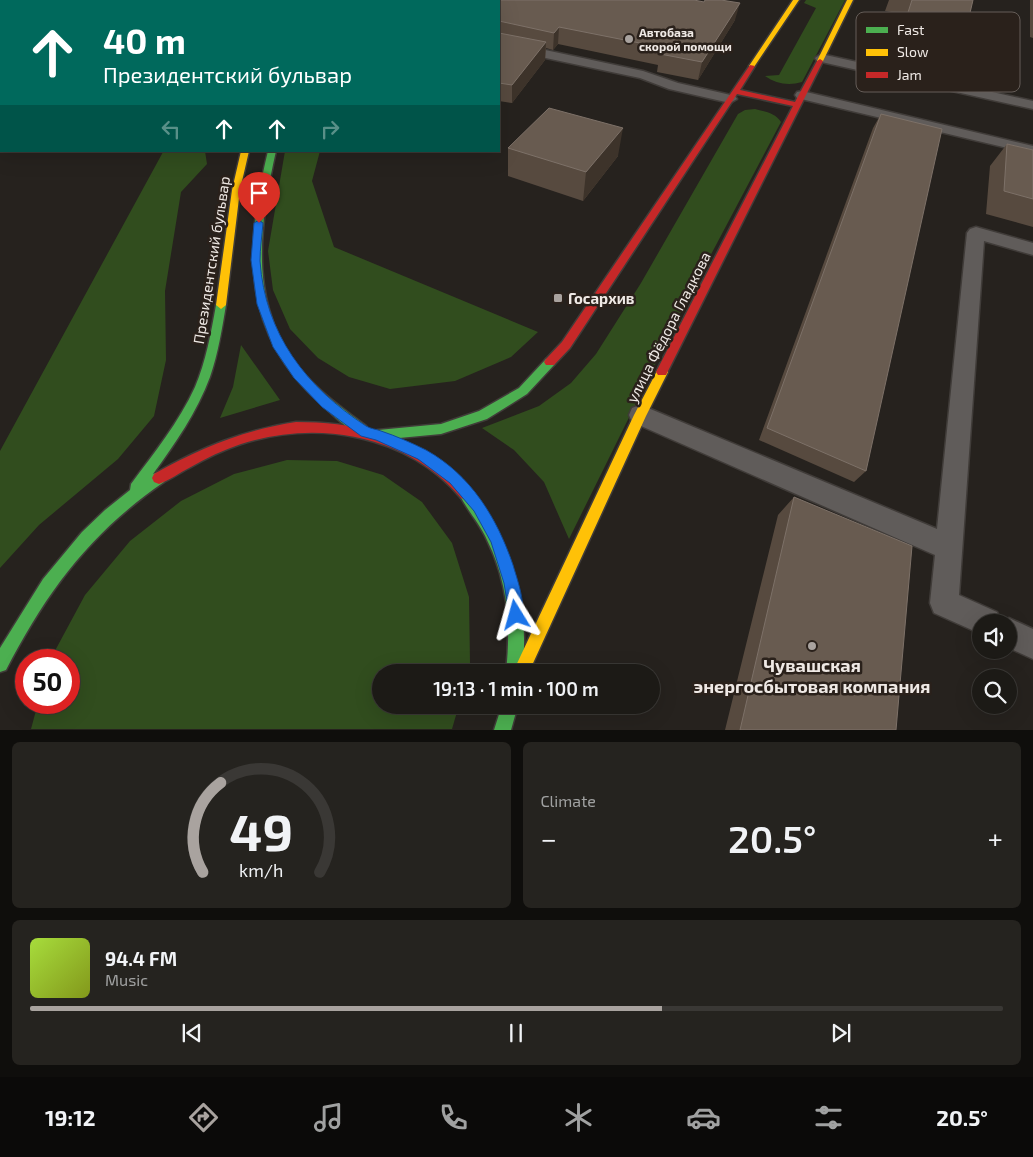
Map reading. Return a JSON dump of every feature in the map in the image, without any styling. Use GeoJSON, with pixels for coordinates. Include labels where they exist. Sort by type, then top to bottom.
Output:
{"type":"FeatureCollection","features":[{"type":"Feature","properties":{"kind":"main road"},"geometry":{"type":"LineString","coordinates":[[378,435],[441,429],[483,415],[522,391],[566,345],[796,0]]}},
{"type":"Feature","properties":{"kind":"main road","name":"улица Фёдора Гладкова"},"geometry":{"type":"LineString","coordinates":[[525,664],[640,415],[850,0]]}},
{"type":"Feature","properties":{"kind":"main road"},"geometry":{"type":"LineString","coordinates":[[732,95],[800,100]]}},
{"type":"Feature","properties":{"kind":"main road","name":"Президентский бульвар"},"geometry":{"type":"LineString","coordinates":[[126,501],[172,437],[196,397],[216,339],[236,190],[245,152]]}},
{"type":"Feature","properties":{"kind":"main road"},"geometry":{"type":"LineString","coordinates":[[272,152],[262,186],[256,260],[262,304],[277,344],[298,374],[326,403],[365,432]]}},
{"type":"Feature","properties":{"kind":"main road"},"geometry":{"type":"LineString","coordinates":[[0,664],[11,640],[44,588],[84,541],[126,501],[180,465],[230,442],[278,429],[322,425],[378,435],[422,455],[454,479],[479,506],[497,540],[511,583],[518,631],[515,664]]}},
{"type":"Feature","properties":{"kind":"main road"},"geometry":{"type":"LineString","coordinates":[[502,730],[508,714]]}},
{"type":"Feature","properties":{"kind":"main road"},"geometry":{"type":"LineString","coordinates":[[508,730],[509,714]]}},
{"type":"Feature","properties":{"kind":"lane"},"geometry":{"type":"LineString","coordinates":[[500,44],[643,75],[674,86],[732,95]]}},
{"type":"Feature","properties":{"kind":"lane"},"geometry":{"type":"LineString","coordinates":[[821,58],[856,66]]}},
{"type":"Feature","properties":{"kind":"lane"},"geometry":{"type":"LineString","coordinates":[[974,92],[1033,105]]}},
{"type":"Feature","properties":{"kind":"lane"},"geometry":{"type":"LineString","coordinates":[[800,100],[1033,150]]}},
{"type":"Feature","properties":{"kind":"lane"},"geometry":{"type":"LineString","coordinates":[[972,615],[944,602],[976,233],[1033,249]]}},
{"type":"Feature","properties":{"kind":"lane"},"geometry":{"type":"LineString","coordinates":[[640,415],[948,547]]}},
{"type":"Feature","properties":{"kind":"lane"},"geometry":{"type":"LineString","coordinates":[[1017,637],[1033,644]]}},
{"type":"Feature","properties":{"kind":"green space"},"geometry":{"type":"Polygon","coordinates":[[[806,0],[845,0],[802,82],[787,84],[774,81],[765,76],[779,75],[816,8],[804,3],[806,0]]]}},
{"type":"Feature","properties":{"kind":"green space"},"geometry":{"type":"Polygon","coordinates":[[[755,109],[773,115],[781,122],[688,298],[569,539],[544,482],[514,450],[482,428],[539,406],[571,383],[596,354],[641,283],[738,114],[745,110],[755,109]]]}},
{"type":"Feature","properties":{"kind":"green space"},"geometry":{"type":"Polygon","coordinates":[[[163,152],[205,152],[207,164],[181,192],[165,291],[166,360],[154,416],[118,459],[39,525],[0,568],[0,451],[163,152]]]}},
{"type":"Feature","properties":{"kind":"green space"},"geometry":{"type":"Polygon","coordinates":[[[285,152],[320,152],[312,181],[334,247],[538,332],[511,357],[455,381],[390,389],[349,377],[318,358],[290,329],[273,290],[268,251],[285,152]]]}},
{"type":"Feature","properties":{"kind":"green space"},"geometry":{"type":"Polygon","coordinates":[[[241,345],[280,400],[220,418],[233,387],[241,345]]]}},
{"type":"Feature","properties":{"kind":"green space"},"geometry":{"type":"Polygon","coordinates":[[[287,460],[337,461],[383,475],[422,502],[452,543],[469,597],[470,664],[372,664],[372,714],[456,714],[452,729],[31,729],[35,714],[80,714],[80,649],[56,649],[85,595],[130,541],[181,501],[234,474],[287,460]]]}},
{"type":"Feature","properties":{"kind":"building","name":"Автобаза скорой помощи"},"geometry":{"type":"Polygon","coordinates":[[[500,0],[694,0],[704,2],[705,0],[721,0],[740,3],[702,62],[660,54],[665,48],[559,27],[554,33],[500,21],[500,0]]]}},
{"type":"Feature","properties":{"kind":"building"},"geometry":{"type":"Polygon","coordinates":[[[912,0],[973,0],[970,12],[908,12],[912,0]]]}},
{"type":"Feature","properties":{"kind":"building"},"geometry":{"type":"Polygon","coordinates":[[[500,33],[546,42],[512,85],[500,83],[500,33]]]}},
{"type":"Feature","properties":{"kind":"building"},"geometry":{"type":"Polygon","coordinates":[[[549,108],[623,128],[586,172],[508,148],[549,108]]]}},
{"type":"Feature","properties":{"kind":"building"},"geometry":{"type":"Polygon","coordinates":[[[881,114],[942,129],[866,471],[767,428],[881,114]]]}},
{"type":"Feature","properties":{"kind":"building"},"geometry":{"type":"Polygon","coordinates":[[[1007,144],[1033,150],[1033,199],[1004,191],[1007,144]]]}},
{"type":"Feature","properties":{"kind":"building","name":"Чувашская энергосбытовая компания"},"geometry":{"type":"Polygon","coordinates":[[[794,497],[912,546],[896,730],[740,730],[794,497]]]}},
{"type":"Feature","properties":{"kind":"traffic: fast"},"geometry":{"type":"LineString","coordinates":[[272,152],[261,203],[258,230],[258,283],[263,308],[272,333],[293,368],[320,397],[362,430]]}},
{"type":"Feature","properties":{"kind":"traffic: fast"},"geometry":{"type":"LineString","coordinates":[[136,488],[175,433],[200,387],[212,353],[221,305]]}},
{"type":"Feature","properties":{"kind":"traffic: fast"},"geometry":{"type":"LineString","coordinates":[[378,435],[441,429],[483,415],[523,391],[550,362]]}},
{"type":"Feature","properties":{"kind":"traffic: fast"},"geometry":{"type":"LineString","coordinates":[[0,664],[30,610],[48,584],[87,536],[133,495],[159,478]]}},
{"type":"Feature","properties":{"kind":"traffic: fast"},"geometry":{"type":"LineString","coordinates":[[466,494],[492,535],[502,556],[509,578],[516,624],[515,664]]}},
{"type":"Feature","properties":{"kind":"traffic: fast"},"geometry":{"type":"LineString","coordinates":[[502,730],[507,714]]}},
{"type":"Feature","properties":{"kind":"traffic: slow"},"geometry":{"type":"LineString","coordinates":[[752,66],[796,0]]}},
{"type":"Feature","properties":{"kind":"traffic: slow"},"geometry":{"type":"LineString","coordinates":[[820,61],[850,0]]}},
{"type":"Feature","properties":{"kind":"traffic: slow"},"geometry":{"type":"LineString","coordinates":[[221,305],[236,190],[245,152]]}},
{"type":"Feature","properties":{"kind":"traffic: slow"},"geometry":{"type":"LineString","coordinates":[[525,664],[640,415],[662,372]]}},
{"type":"Feature","properties":{"kind":"traffic: jam"},"geometry":{"type":"LineString","coordinates":[[662,372],[820,61]]}},
{"type":"Feature","properties":{"kind":"traffic: jam"},"geometry":{"type":"LineString","coordinates":[[550,362],[566,345],[752,66]]}},
{"type":"Feature","properties":{"kind":"traffic: jam"},"geometry":{"type":"LineString","coordinates":[[735,91],[797,105]]}},
{"type":"Feature","properties":{"kind":"traffic: jam"},"geometry":{"type":"LineString","coordinates":[[159,478],[213,449],[240,439],[296,427],[325,427],[355,431],[386,439],[408,449],[430,461],[450,476],[466,494]]}},
{"type":"Feature","properties":{"kind":"place","name":"Автобаза скорой помощи"},"geometry":{"type":"Point","coordinates":[629,39]}},
{"type":"Feature","properties":{"kind":"place","name":"Госархив"},"geometry":{"type":"Point","coordinates":[558,298]}},
{"type":"Feature","properties":{"kind":"place","name":"Чувашская энергосбытовая компания"},"geometry":{"type":"Point","coordinates":[812,646]}},
{"type":"Feature","properties":{"kind":"route"},"geometry":{"type":"LineString","coordinates":[[259,223],[256,260],[262,304],[277,344],[298,374],[326,403],[365,432],[378,435],[422,455],[454,479],[479,506],[497,540],[511,583],[516,615]]}}]}
